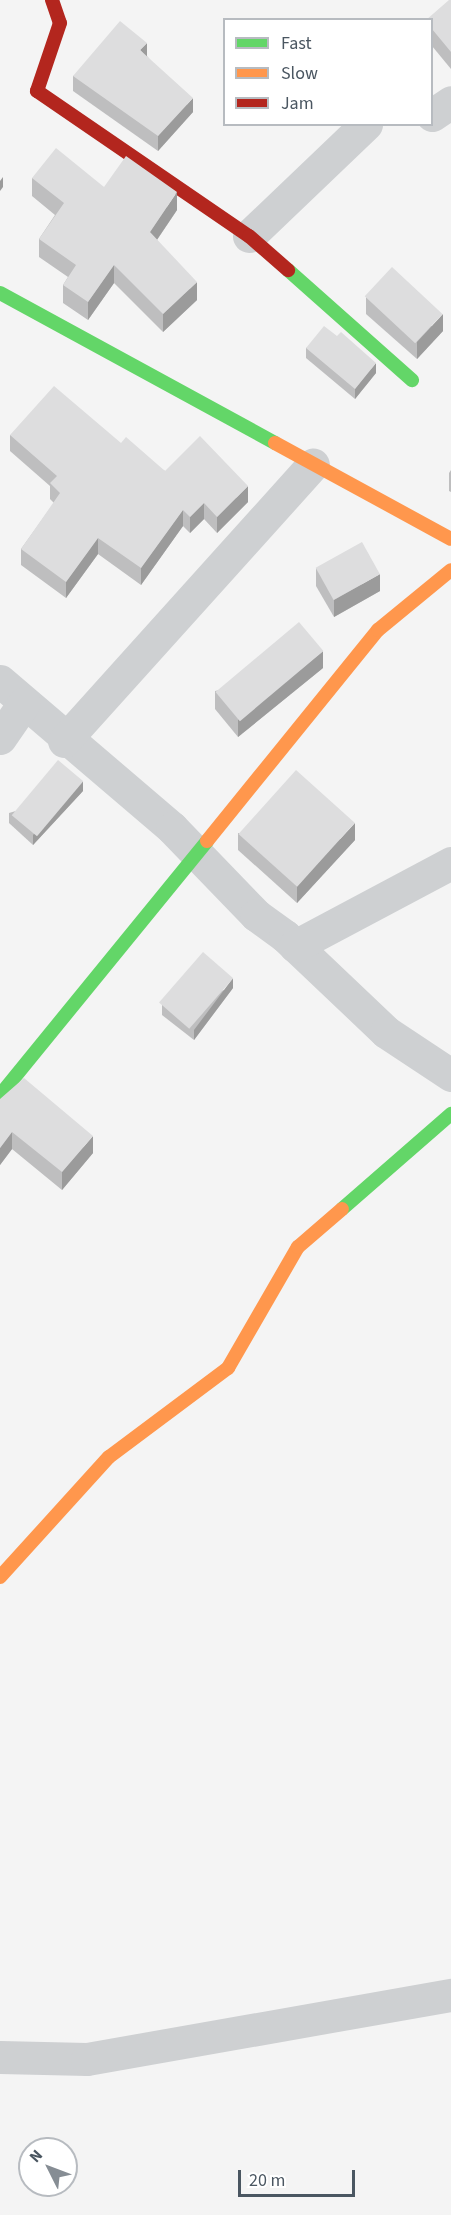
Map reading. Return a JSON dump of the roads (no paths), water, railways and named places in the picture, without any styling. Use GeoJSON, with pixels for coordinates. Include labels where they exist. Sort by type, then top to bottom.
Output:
{"type":"FeatureCollection","features":[{"type":"Feature","properties":{"kind":"street"},"geometry":{"type":"LineString","coordinates":[[52,0],[60,23],[37,91],[249,236],[412,380]]}},
{"type":"Feature","properties":{"kind":"street"},"geometry":{"type":"LineString","coordinates":[[433,114],[451,102]]}},
{"type":"Feature","properties":{"kind":"street"},"geometry":{"type":"LineString","coordinates":[[249,236],[364,126]]}},
{"type":"Feature","properties":{"kind":"street"},"geometry":{"type":"LineString","coordinates":[[0,292],[451,539]]}},
{"type":"Feature","properties":{"kind":"street"},"geometry":{"type":"LineString","coordinates":[[64,741],[313,464]]}},
{"type":"Feature","properties":{"kind":"street"},"geometry":{"type":"LineString","coordinates":[[0,1095],[378,630],[451,570]]}},
{"type":"Feature","properties":{"kind":"street"},"geometry":{"type":"LineString","coordinates":[[0,681],[64,741],[198,853],[256,915],[295,946],[386,1032],[451,1075]]}},
{"type":"Feature","properties":{"kind":"street"},"geometry":{"type":"LineString","coordinates":[[0,738],[24,703]]}},
{"type":"Feature","properties":{"kind":"street"},"geometry":{"type":"LineString","coordinates":[[295,946],[451,862]]}},
{"type":"Feature","properties":{"kind":"street"},"geometry":{"type":"LineString","coordinates":[[0,1577],[109,1457],[228,1368],[298,1247],[451,1114]]}},
{"type":"Feature","properties":{"kind":"street"},"geometry":{"type":"LineString","coordinates":[[0,2056],[87,2059],[451,1995]]}}]}
